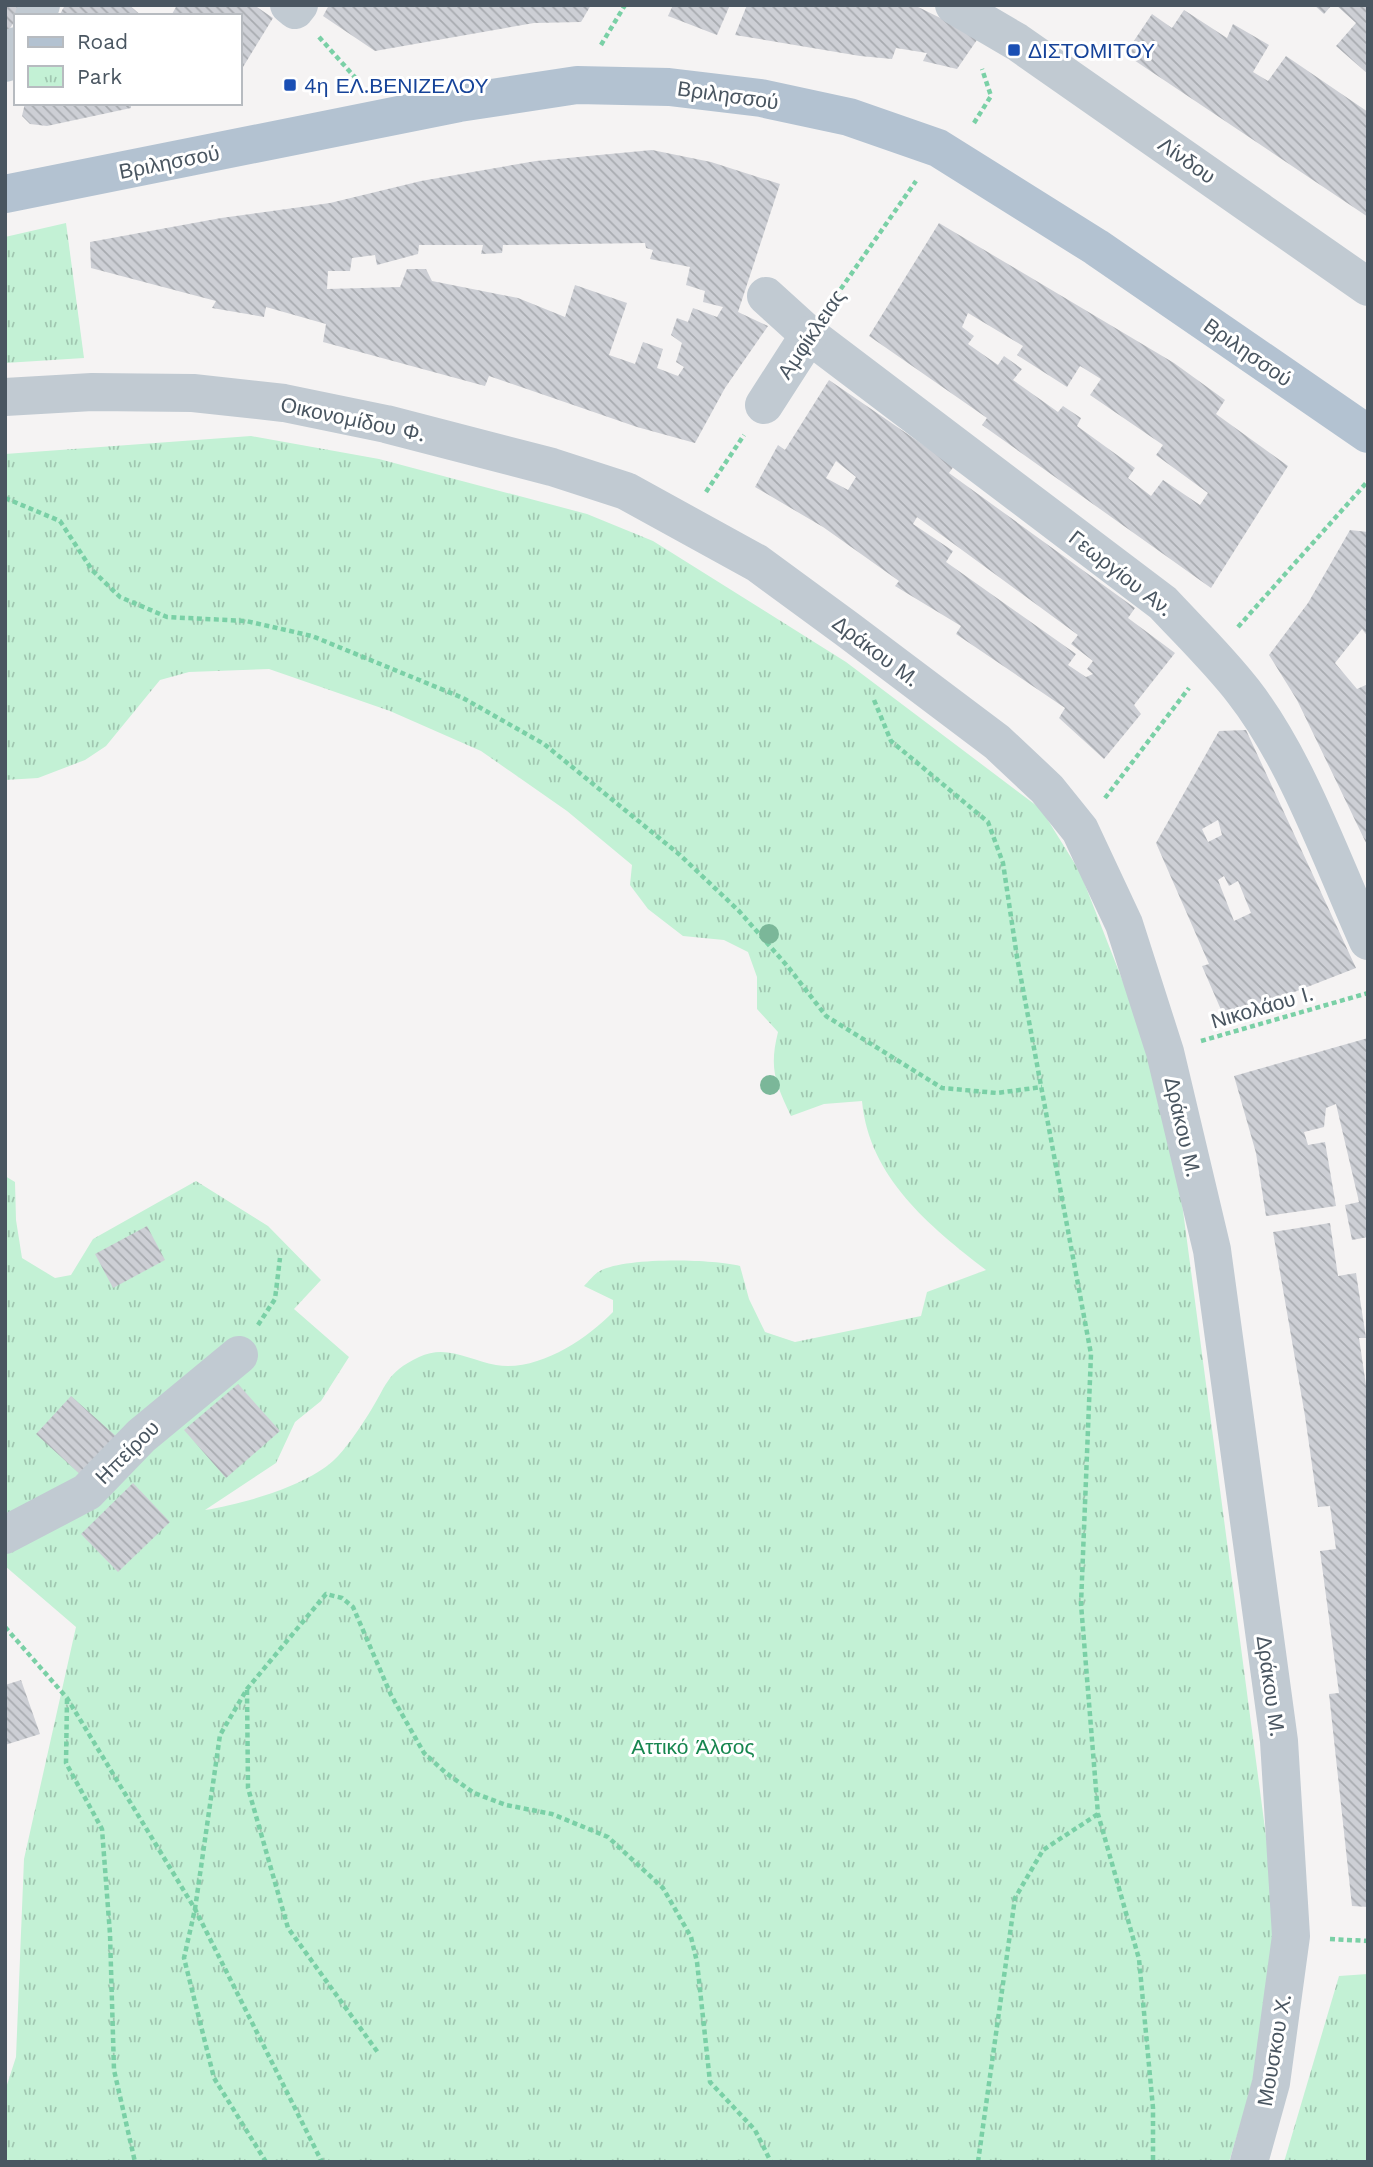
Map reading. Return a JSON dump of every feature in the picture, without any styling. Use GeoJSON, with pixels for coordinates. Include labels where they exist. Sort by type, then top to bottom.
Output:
{"type":"FeatureCollection","features":[{"type":"Feature","properties":{"kind":"main road","name":"Βριλησσού"},"geometry":{"type":"LineString","coordinates":[[5,194],[459,103],[577,85],[669,87],[761,98],[849,117],[945,153],[1096,247],[1368,434]]}},
{"type":"Feature","properties":{"kind":"street","name":"Λίνδου"},"geometry":{"type":"LineString","coordinates":[[954,5],[1012,38],[1368,287]]}},
{"type":"Feature","properties":{"kind":"street","name":"Γεωργίου Αν."},"geometry":{"type":"LineString","coordinates":[[766,296],[809,335],[1163,603],[1213,656],[1244,692],[1283,754],[1368,941]]}},
{"type":"Feature","properties":{"kind":"street","name":"Αμφίκλειας"},"geometry":{"type":"LineString","coordinates":[[764,405],[809,335]]}},
{"type":"Feature","properties":{"kind":"street","name":"Οικονομίδου Φ."},"geometry":{"type":"LineString","coordinates":[[5,397],[92,392],[193,393],[284,403],[386,424],[552,467],[626,491],[687,522]]}},
{"type":"Feature","properties":{"kind":"street","name":"Δράκου Μ."},"geometry":{"type":"LineString","coordinates":[[687,522],[757,563],[997,742],[1047,789],[1080,830],[1124,924],[1165,1052],[1212,1250],[1279,1741],[1291,1936]]}},
{"type":"Feature","properties":{"kind":"street","name":"Ηπείρου"},"geometry":{"type":"LineString","coordinates":[[5,1535],[87,1492],[141,1436],[239,1355]]}},
{"type":"Feature","properties":{"kind":"street","name":"Μουσκου Χ."},"geometry":{"type":"LineString","coordinates":[[1249,2162],[1271,2083],[1291,1936]]}},
{"type":"Feature","properties":{"kind":"path"},"geometry":{"type":"LineString","coordinates":[[294,7],[391,118]]}},
{"type":"Feature","properties":{"kind":"path","name":"Αμφίκλειας"},"geometry":{"type":"LineString","coordinates":[[809,335],[991,96],[979,57],[987,45],[1006,56],[1012,38]]}},
{"type":"Feature","properties":{"kind":"path"},"geometry":{"type":"LineString","coordinates":[[687,522],[764,405]]}},
{"type":"Feature","properties":{"kind":"path"},"geometry":{"type":"LineString","coordinates":[[5,498],[60,521],[92,570],[120,597],[167,617],[246,621],[312,636],[463,698],[544,744],[680,855],[739,911],[789,968],[825,1016],[942,1088],[997,1093],[1042,1087]]}},
{"type":"Feature","properties":{"kind":"path"},"geometry":{"type":"LineString","coordinates":[[871,691],[891,741],[988,822],[1003,863],[1090,1354],[1081,1604],[1098,1814],[1139,1959],[1153,2108],[1153,2162]]}},
{"type":"Feature","properties":{"kind":"path","name":"Νικολάου Ι."},"geometry":{"type":"LineString","coordinates":[[1165,1052],[1368,993]]}},
{"type":"Feature","properties":{"kind":"path"},"geometry":{"type":"LineString","coordinates":[[239,1355],[275,1298],[280,1258]]}},
{"type":"Feature","properties":{"kind":"path"},"geometry":{"type":"LineString","coordinates":[[266,2162],[214,2078],[184,1958],[195,1909],[220,1735],[247,1689],[326,1594],[342,1598],[353,1607],[391,1695],[424,1753],[446,1773],[474,1793],[506,1805],[552,1814],[608,1837],[663,1888],[691,1937],[697,1962],[710,2082],[755,2130],[771,2162]]}},
{"type":"Feature","properties":{"kind":"path"},"geometry":{"type":"LineString","coordinates":[[5,1627],[67,1698],[195,1909],[322,2162]]}},
{"type":"Feature","properties":{"kind":"path"},"geometry":{"type":"LineString","coordinates":[[247,1689],[248,1788],[288,1928],[379,2054]]}},
{"type":"Feature","properties":{"kind":"path"},"geometry":{"type":"LineString","coordinates":[[67,1698],[66,1763],[102,1829],[110,1934],[114,2070],[135,2162]]}},
{"type":"Feature","properties":{"kind":"path"},"geometry":{"type":"LineString","coordinates":[[978,2162],[1015,1898],[1043,1850],[1098,1814]]}},
{"type":"Feature","properties":{"kind":"green space"},"geometry":{"type":"Polygon","coordinates":[[[66,223],[84,358],[5,363],[5,237],[66,223]]]}},
{"type":"Feature","properties":{"kind":"green space","name":"Αττικό Άλσος"},"geometry":{"type":"Polygon","coordinates":[[[251,436],[379,459],[587,514],[653,541],[846,662],[1041,809],[1080,872],[1145,1038],[1178,1173],[1275,1904],[1267,1999],[1251,2089],[1229,2162],[5,2162],[5,2091],[16,2057],[24,1859],[76,1627],[5,1566],[5,1176],[15,1182],[16,1220],[22,1258],[55,1278],[71,1275],[93,1239],[196,1181],[268,1226],[321,1280],[294,1309],[349,1357],[321,1401],[295,1422],[276,1463],[205,1510],[272,1493],[321,1470],[347,1445],[393,1375],[419,1357],[429,1353],[448,1352],[496,1365],[512,1366],[528,1364],[560,1352],[589,1333],[613,1312],[613,1300],[584,1286],[598,1272],[612,1266],[669,1261],[740,1266],[749,1299],[765,1332],[795,1342],[921,1316],[927,1292],[986,1270],[944,1236],[905,1198],[876,1153],[867,1128],[862,1101],[824,1104],[791,1116],[775,1075],[774,1056],[778,1032],[757,1009],[757,977],[748,952],[724,940],[683,936],[648,909],[630,885],[632,865],[567,811],[481,751],[390,711],[269,669],[189,672],[160,680],[106,746],[85,760],[38,778],[5,780],[5,454],[251,436]]]}},
{"type":"Feature","properties":{"kind":"green space"},"geometry":{"type":"Polygon","coordinates":[[[1368,1974],[1368,2162],[1284,2162],[1339,1976],[1368,1974]]]}},
{"type":"Feature","properties":{"kind":"building"},"geometry":{"type":"Polygon","coordinates":[[[5,5],[25,5],[19,14],[14,14],[14,22],[5,36],[5,5]]]}},
{"type":"Feature","properties":{"kind":"building"},"geometry":{"type":"Polygon","coordinates":[[[65,5],[129,5],[140,14],[60,14],[65,5]]]}},
{"type":"Feature","properties":{"kind":"building"},"geometry":{"type":"Polygon","coordinates":[[[177,5],[254,5],[273,18],[242,69],[242,14],[172,14],[177,5]]]}},
{"type":"Feature","properties":{"kind":"building"},"geometry":{"type":"Polygon","coordinates":[[[329,5],[591,5],[581,22],[534,23],[375,51],[323,16],[329,5]]]}},
{"type":"Feature","properties":{"kind":"building"},"geometry":{"type":"Polygon","coordinates":[[[673,5],[730,5],[717,35],[668,16],[673,5]]]}},
{"type":"Feature","properties":{"kind":"building"},"geometry":{"type":"Polygon","coordinates":[[[747,5],[914,5],[979,37],[957,69],[923,61],[927,53],[896,48],[892,59],[860,56],[735,35],[747,5]]]}},
{"type":"Feature","properties":{"kind":"building"},"geometry":{"type":"Polygon","coordinates":[[[1314,5],[1332,5],[1324,14],[1314,5]]]}},
{"type":"Feature","properties":{"kind":"building"},"geometry":{"type":"Polygon","coordinates":[[[1336,5],[1368,5],[1368,74],[1336,46],[1356,23],[1336,5]]]}},
{"type":"Feature","properties":{"kind":"building"},"geometry":{"type":"Polygon","coordinates":[[[1184,10],[1227,38],[1233,24],[1269,45],[1253,72],[1268,81],[1286,56],[1368,112],[1368,217],[1125,54],[1152,14],[1172,28],[1184,10]]]}},
{"type":"Feature","properties":{"kind":"building"},"geometry":{"type":"Polygon","coordinates":[[[25,105],[131,105],[131,108],[47,126],[30,124],[22,116],[25,105]]]}},
{"type":"Feature","properties":{"kind":"building"},"geometry":{"type":"Polygon","coordinates":[[[652,150],[711,162],[780,184],[738,312],[768,326],[725,388],[695,443],[637,427],[489,376],[485,386],[323,342],[326,324],[266,307],[264,317],[212,308],[216,301],[91,268],[90,242],[221,218],[330,203],[421,181],[536,161],[652,150]],[[645,243],[503,245],[502,253],[481,254],[483,245],[419,245],[418,254],[377,265],[375,255],[352,258],[350,271],[328,271],[327,289],[400,287],[407,269],[426,269],[432,281],[518,298],[565,317],[575,285],[627,303],[609,355],[635,364],[643,342],[663,349],[657,368],[678,376],[684,367],[676,362],[682,343],[671,335],[677,318],[688,322],[693,308],[717,317],[723,307],[703,302],[705,291],[686,285],[690,267],[650,259],[653,250],[646,248],[645,243]]]}},
{"type":"Feature","properties":{"kind":"building"},"geometry":{"type":"Polygon","coordinates":[[[939,223],[1174,363],[1225,400],[1216,414],[1288,466],[1211,588],[982,425],[987,418],[869,336],[939,223]],[[968,313],[962,327],[974,336],[968,344],[998,365],[1004,356],[1022,369],[1013,380],[1058,412],[1063,406],[1081,418],[1077,426],[1135,468],[1128,478],[1151,496],[1163,480],[1200,505],[1208,493],[1156,455],[1163,445],[1090,395],[1101,379],[1080,366],[1067,387],[1017,355],[1023,346],[968,313]]]}},
{"type":"Feature","properties":{"kind":"building"},"geometry":{"type":"Polygon","coordinates":[[[829,380],[954,466],[949,473],[1135,608],[1128,618],[1175,653],[1134,705],[1141,714],[1104,759],[1059,718],[1065,708],[956,634],[961,626],[895,586],[899,581],[823,527],[755,487],[778,445],[785,450],[829,380]],[[836,461],[826,478],[848,490],[856,477],[836,461]],[[917,517],[913,524],[953,551],[946,562],[1076,654],[1068,665],[1086,677],[1093,674],[1087,669],[1093,661],[1071,644],[1078,635],[917,517]]]}},
{"type":"Feature","properties":{"kind":"building"},"geometry":{"type":"Polygon","coordinates":[[[1350,530],[1368,532],[1368,637],[1362,629],[1335,663],[1357,689],[1368,684],[1368,847],[1297,700],[1269,655],[1308,603],[1350,530]]]}},
{"type":"Feature","properties":{"kind":"building"},"geometry":{"type":"Polygon","coordinates":[[[1246,730],[1356,968],[1225,1019],[1202,966],[1209,964],[1156,843],[1219,731],[1246,730]],[[1218,820],[1202,829],[1208,842],[1222,835],[1218,820]],[[1224,876],[1218,880],[1234,921],[1251,913],[1238,881],[1229,886],[1224,876]]]}},
{"type":"Feature","properties":{"kind":"building"},"geometry":{"type":"Polygon","coordinates":[[[1368,1038],[1368,1237],[1352,1240],[1345,1205],[1359,1202],[1336,1104],[1326,1108],[1324,1127],[1304,1132],[1308,1145],[1325,1142],[1336,1206],[1266,1216],[1256,1153],[1234,1076],[1368,1038]]]}},
{"type":"Feature","properties":{"kind":"building"},"geometry":{"type":"Polygon","coordinates":[[[1330,1223],[1338,1276],[1356,1273],[1366,1338],[1359,1338],[1368,1399],[1368,1907],[1352,1906],[1329,1694],[1339,1693],[1320,1551],[1336,1549],[1330,1506],[1318,1507],[1273,1232],[1330,1223]]]}},
{"type":"Feature","properties":{"kind":"building"},"geometry":{"type":"Polygon","coordinates":[[[147,1226],[165,1260],[113,1288],[95,1254],[147,1226]]]}},
{"type":"Feature","properties":{"kind":"building"},"geometry":{"type":"Polygon","coordinates":[[[238,1384],[280,1431],[226,1478],[184,1430],[238,1384]]]}},
{"type":"Feature","properties":{"kind":"building"},"geometry":{"type":"Polygon","coordinates":[[[71,1396],[118,1438],[83,1477],[36,1434],[71,1396]]]}},
{"type":"Feature","properties":{"kind":"building"},"geometry":{"type":"Polygon","coordinates":[[[133,1483],[170,1522],[118,1572],[81,1534],[133,1483]]]}},
{"type":"Feature","properties":{"kind":"building"},"geometry":{"type":"Polygon","coordinates":[[[21,1680],[40,1734],[5,1745],[5,1685],[21,1680]]]}},
{"type":"Feature","properties":{"kind":"place","name":"ΔΙΣΤΟΜΙΤΟΥ"},"geometry":{"type":"Point","coordinates":[1014,50]}},
{"type":"Feature","properties":{"kind":"place","name":"4η ΕΛ.ΒΕΝΙΖΕΛΟΥ"},"geometry":{"type":"Point","coordinates":[290,85]}}]}
